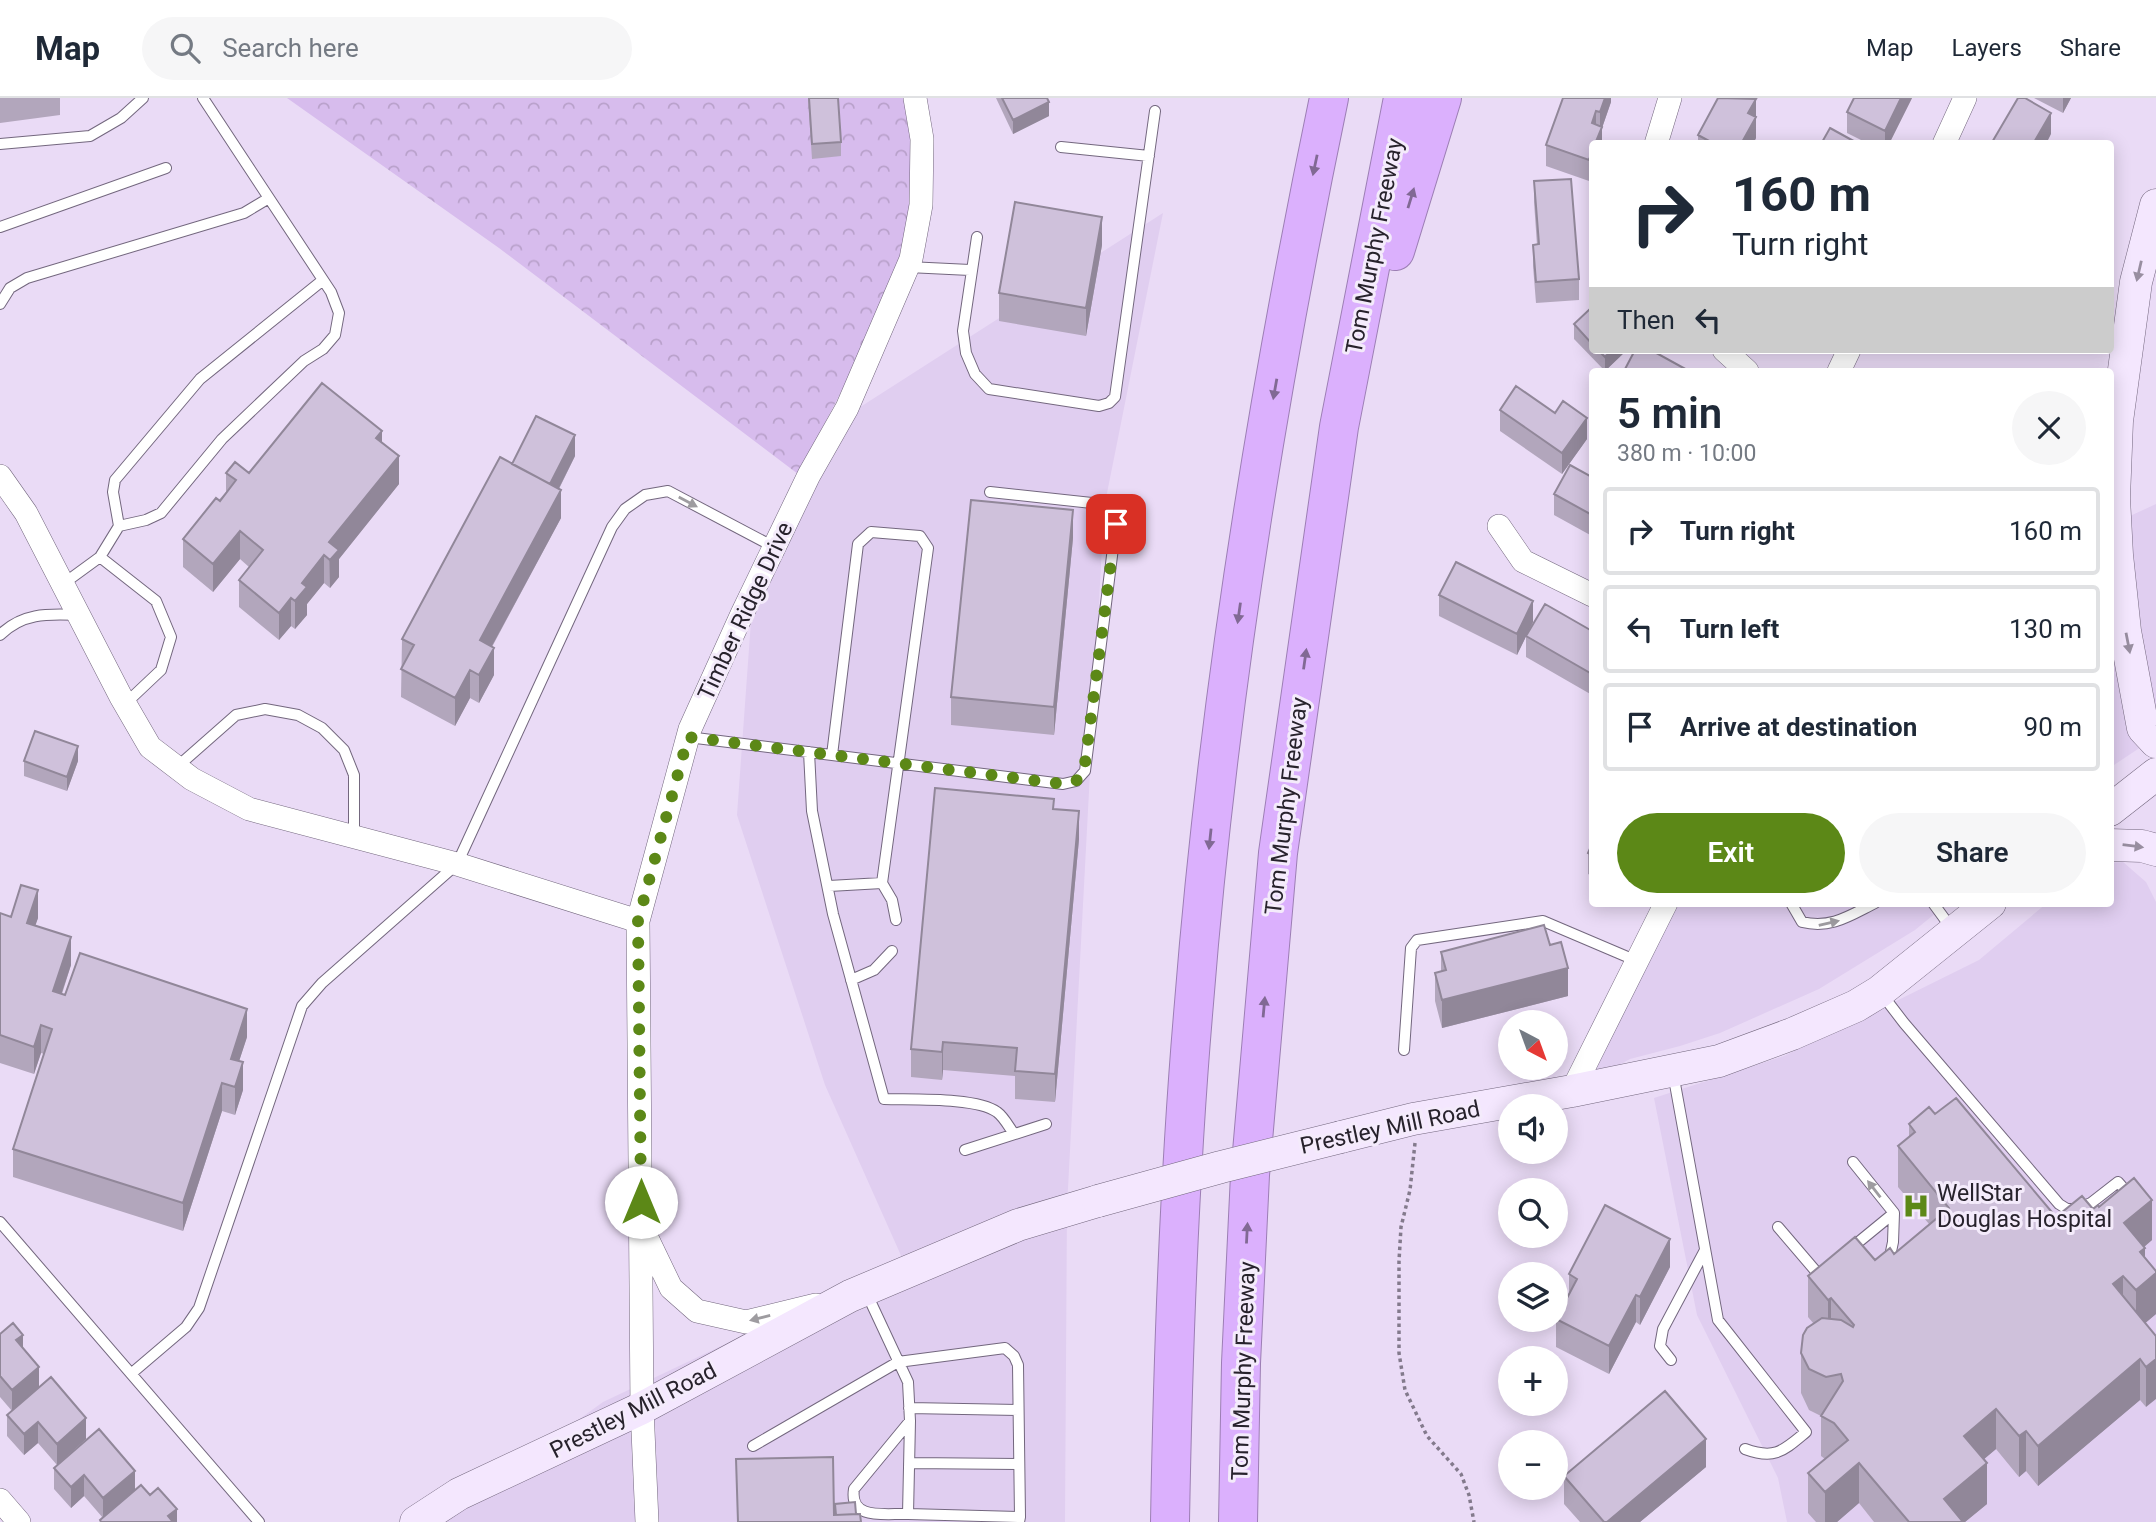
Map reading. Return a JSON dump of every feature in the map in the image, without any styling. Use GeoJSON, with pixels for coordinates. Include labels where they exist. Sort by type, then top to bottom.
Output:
{"type":"FeatureCollection","features":[{"type":"Feature","properties":{"kind":"highway"},"geometry":{"type":"LineString","coordinates":[[1170,1522],[1179,1210],[1194,1002],[1217,771],[1248,543],[1305,214],[1329,98]]}},
{"type":"Feature","properties":{"kind":"highway","name":"Tom Murphy Freeway"},"geometry":{"type":"LineString","coordinates":[[1238,1522],[1241,1363],[1250,1175],[1278,853],[1339,427],[1403,98]]}},
{"type":"Feature","properties":{"kind":"highway"},"geometry":{"type":"LineString","coordinates":[[1339,427],[1442,98]]}},
{"type":"Feature","properties":{"kind":"street","name":"Timber Ridge Drive"},"geometry":{"type":"LineString","coordinates":[[647,1522],[642,1408],[638,921],[688,737],[774,547],[809,475],[847,408],[908,267],[921,205],[922,139],[915,98]]}},
{"type":"Feature","properties":{"kind":"street"},"geometry":{"type":"LineString","coordinates":[[1657,140],[1670,98]]}},
{"type":"Feature","properties":{"kind":"street"},"geometry":{"type":"LineString","coordinates":[[1946,140],[1965,98]]}},
{"type":"Feature","properties":{"kind":"street"},"geometry":{"type":"LineString","coordinates":[[2156,205],[2136,282],[2117,421],[2114,498],[2125,631],[2143,728],[2156,742]]}},
{"type":"Feature","properties":{"kind":"street"},"geometry":{"type":"LineString","coordinates":[[1729,354],[1745,368]]}},
{"type":"Feature","properties":{"kind":"street"},"geometry":{"type":"LineString","coordinates":[[0,476],[26,513],[150,747],[192,779],[249,809],[457,864],[638,921]]}},
{"type":"Feature","properties":{"kind":"street"},"geometry":{"type":"LineString","coordinates":[[1499,526],[1523,561],[1589,594]]}},
{"type":"Feature","properties":{"kind":"street"},"geometry":{"type":"LineString","coordinates":[[2114,807],[2156,774]]}},
{"type":"Feature","properties":{"kind":"street"},"geometry":{"type":"LineString","coordinates":[[2114,845],[2156,850]]}},
{"type":"Feature","properties":{"kind":"street"},"geometry":{"type":"LineString","coordinates":[[1572,1091],[1665,907]]}},
{"type":"Feature","properties":{"kind":"street","name":"Prestley Mill Road"},"geometry":{"type":"LineString","coordinates":[[416,1522],[459,1494],[642,1408],[858,1293],[1018,1225],[1098,1200],[1421,1118],[1719,1061],[1792,1034],[1856,1006],[1880,992],[1985,907]]}},
{"type":"Feature","properties":{"kind":"street","name":"Prestley Mill Road"},"geometry":{"type":"LineString","coordinates":[[642,1227],[671,1288],[697,1311],[746,1322],[858,1293]]}},
{"type":"Feature","properties":{"kind":"street"},"geometry":{"type":"LineString","coordinates":[[0,1500],[19,1522]]}},
{"type":"Feature","properties":{"kind":"lane"},"geometry":{"type":"LineString","coordinates":[[0,144],[90,136],[121,118],[143,98]]}},
{"type":"Feature","properties":{"kind":"lane"},"geometry":{"type":"LineString","coordinates":[[119,526],[146,520],[161,513],[222,439],[304,361],[323,349],[335,335],[339,313],[331,292],[204,98]]}},
{"type":"Feature","properties":{"kind":"lane"},"geometry":{"type":"LineString","coordinates":[[976,237],[963,331],[966,353],[975,374],[989,390],[1099,405],[1109,403],[1115,397],[1155,111]]}},
{"type":"Feature","properties":{"kind":"lane"},"geometry":{"type":"LineString","coordinates":[[1061,148],[1149,156]]}},
{"type":"Feature","properties":{"kind":"lane"},"geometry":{"type":"LineString","coordinates":[[0,228],[166,168]]}},
{"type":"Feature","properties":{"kind":"lane"},"geometry":{"type":"LineString","coordinates":[[0,304],[10,288],[27,278],[244,213],[269,198]]}},
{"type":"Feature","properties":{"kind":"lane"},"geometry":{"type":"LineString","coordinates":[[908,267],[970,270]]}},
{"type":"Feature","properties":{"kind":"lane"},"geometry":{"type":"LineString","coordinates":[[63,584],[100,557],[119,526],[113,492],[115,480],[200,379],[323,280]]}},
{"type":"Feature","properties":{"kind":"lane"},"geometry":{"type":"LineString","coordinates":[[132,1373],[186,1327],[199,1308],[302,1006],[322,984],[457,864],[611,527],[625,509],[645,495],[668,491],[774,547]]}},
{"type":"Feature","properties":{"kind":"lane"},"geometry":{"type":"LineString","coordinates":[[688,737],[1063,784],[1076,781],[1084,771],[1116,524],[1114,512],[1101,504],[990,492]]}},
{"type":"Feature","properties":{"kind":"lane"},"geometry":{"type":"LineString","coordinates":[[832,755],[858,544],[871,532],[920,536],[928,548],[882,883],[892,900],[896,920]]}},
{"type":"Feature","properties":{"kind":"lane"},"geometry":{"type":"LineString","coordinates":[[100,557],[156,601],[171,637],[161,670],[125,704]]}},
{"type":"Feature","properties":{"kind":"lane"},"geometry":{"type":"LineString","coordinates":[[0,635],[10,625],[37,614],[78,615]]}},
{"type":"Feature","properties":{"kind":"lane"},"geometry":{"type":"LineString","coordinates":[[177,767],[236,715],[265,709],[298,715],[322,728],[344,750],[354,775],[354,837]]}},
{"type":"Feature","properties":{"kind":"lane"},"geometry":{"type":"LineString","coordinates":[[808,752],[812,811],[851,981],[884,1099],[987,1106],[1000,1114],[1014,1134]]}},
{"type":"Feature","properties":{"kind":"lane"},"geometry":{"type":"LineString","coordinates":[[829,886],[882,883]]}},
{"type":"Feature","properties":{"kind":"lane"},"geometry":{"type":"LineString","coordinates":[[1793,907],[1801,922],[1818,926],[1840,920],[1867,907]]}},
{"type":"Feature","properties":{"kind":"lane"},"geometry":{"type":"LineString","coordinates":[[1936,907],[1954,931]]}},
{"type":"Feature","properties":{"kind":"lane"},"geometry":{"type":"LineString","coordinates":[[1404,1050],[1411,948],[1417,940],[1543,921],[1637,961]]}},
{"type":"Feature","properties":{"kind":"lane"},"geometry":{"type":"LineString","coordinates":[[851,981],[874,970],[892,951]]}},
{"type":"Feature","properties":{"kind":"lane"},"geometry":{"type":"LineString","coordinates":[[1880,992],[2043,1194],[2067,1209],[2076,1209],[2091,1203],[2118,1182],[2138,1205]]}},
{"type":"Feature","properties":{"kind":"lane"},"geometry":{"type":"LineString","coordinates":[[1673,1070],[1718,1320],[1806,1432],[1781,1452],[1762,1455],[1745,1449]]}},
{"type":"Feature","properties":{"kind":"lane"},"geometry":{"type":"LineString","coordinates":[[965,1150],[1046,1124]]}},
{"type":"Feature","properties":{"kind":"lane"},"geometry":{"type":"LineString","coordinates":[[1853,1162],[1894,1213],[1894,1242],[1884,1270]]}},
{"type":"Feature","properties":{"kind":"lane"},"geometry":{"type":"LineString","coordinates":[[1840,1257],[1894,1213]]}},
{"type":"Feature","properties":{"kind":"lane"},"geometry":{"type":"LineString","coordinates":[[0,1222],[259,1522]]}},
{"type":"Feature","properties":{"kind":"lane"},"geometry":{"type":"LineString","coordinates":[[1778,1227],[1828,1283]]}},
{"type":"Feature","properties":{"kind":"lane"},"geometry":{"type":"LineString","coordinates":[[1671,1360],[1660,1346],[1663,1329],[1705,1250]]}},
{"type":"Feature","properties":{"kind":"lane"},"geometry":{"type":"LineString","coordinates":[[1819,1275],[1829,1266]]}},
{"type":"Feature","properties":{"kind":"lane"},"geometry":{"type":"LineString","coordinates":[[858,1293],[908,1382],[908,1514]]}},
{"type":"Feature","properties":{"kind":"lane"},"geometry":{"type":"LineString","coordinates":[[753,1446],[898,1362],[1005,1348],[1014,1356],[1018,1365],[1019,1520],[865,1513],[857,1507],[852,1499],[854,1489],[910,1421]]}},
{"type":"Feature","properties":{"kind":"lane"},"geometry":{"type":"LineString","coordinates":[[909,1408],[1018,1410]]}},
{"type":"Feature","properties":{"kind":"lane"},"geometry":{"type":"LineString","coordinates":[[909,1463],[1019,1464]]}},
{"type":"Feature","properties":{"kind":"path"},"geometry":{"type":"LineString","coordinates":[[1421,1118],[1414,1146],[1410,1190],[1401,1227],[1399,1353],[1405,1390],[1413,1409],[1427,1436],[1461,1475],[1469,1495],[1474,1522]]}},
{"type":"Feature","properties":{"kind":"shaded area"},"geometry":{"type":"Polygon","coordinates":[[[1163,213],[1104,508],[1067,1207],[1065,1522],[437,1522],[603,1402],[903,1260],[825,1085],[737,815],[751,621],[829,427],[1163,213]]]}},
{"type":"Feature","properties":{"kind":"shaded area"},"geometry":{"type":"Polygon","coordinates":[[[2156,504],[2156,737],[2114,765],[2114,536],[2130,516],[2156,504]]]}},
{"type":"Feature","properties":{"kind":"shaded area","name":"WellStar Douglas Hospital"},"geometry":{"type":"Polygon","coordinates":[[[2123,862],[2146,882],[2156,902],[2156,1522],[1787,1522],[1778,1478],[1697,1315],[1654,1098],[1784,1056],[1979,960],[2042,907],[2114,907],[2114,863],[2123,862]]]}},
{"type":"Feature","properties":{"kind":"shaded area"},"geometry":{"type":"Polygon","coordinates":[[[1674,907],[1943,907],[1915,930],[1819,989],[1720,1033],[1630,1059],[1588,1082],[1674,907]]]}},
{"type":"Feature","properties":{"kind":"green space"},"geometry":{"type":"Polygon","coordinates":[[[287,98],[915,98],[911,259],[798,474],[499,248],[287,98]]]}},
{"type":"Feature","properties":{"kind":"building"},"geometry":{"type":"Polygon","coordinates":[[[809,98],[838,98],[841,142],[812,144],[809,98]]]}},
{"type":"Feature","properties":{"kind":"building"},"geometry":{"type":"Polygon","coordinates":[[[1002,98],[1047,98],[1049,102],[1013,120],[1002,98]]]}},
{"type":"Feature","properties":{"kind":"building"},"geometry":{"type":"Polygon","coordinates":[[[1563,98],[1605,98],[1592,123],[1602,127],[1597,140],[1589,140],[1589,160],[1546,145],[1563,98]]]}},
{"type":"Feature","properties":{"kind":"building"},"geometry":{"type":"Polygon","coordinates":[[[1718,98],[1756,99],[1748,113],[1756,117],[1743,140],[1707,140],[1698,135],[1718,98]]]}},
{"type":"Feature","properties":{"kind":"building"},"geometry":{"type":"Polygon","coordinates":[[[1854,98],[1901,98],[1885,131],[1847,112],[1854,98]]]}},
{"type":"Feature","properties":{"kind":"building"},"geometry":{"type":"Polygon","coordinates":[[[2018,98],[2025,98],[2051,113],[2035,140],[1993,140],[2018,98]]]}},
{"type":"Feature","properties":{"kind":"building"},"geometry":{"type":"Polygon","coordinates":[[[1830,128],[1852,140],[1823,140],[1830,128]]]}},
{"type":"Feature","properties":{"kind":"building"},"geometry":{"type":"Polygon","coordinates":[[[1571,179],[1579,279],[1536,282],[1533,245],[1539,244],[1534,181],[1571,179]]]}},
{"type":"Feature","properties":{"kind":"building"},"geometry":{"type":"Polygon","coordinates":[[[1015,202],[1102,217],[1086,308],[999,293],[1015,202]]]}},
{"type":"Feature","properties":{"kind":"building"},"geometry":{"type":"Polygon","coordinates":[[[1589,310],[1589,341],[1574,324],[1589,310]]]}},
{"type":"Feature","properties":{"kind":"building"},"geometry":{"type":"Polygon","coordinates":[[[1633,354],[1658,354],[1684,368],[1626,368],[1633,354]]]}},
{"type":"Feature","properties":{"kind":"building"},"geometry":{"type":"Polygon","coordinates":[[[322,383],[382,431],[376,438],[399,456],[329,542],[339,550],[330,560],[324,555],[302,583],[307,587],[295,601],[291,598],[279,613],[239,580],[263,550],[240,531],[213,564],[183,539],[216,498],[220,501],[236,480],[226,473],[235,462],[249,473],[322,383]]]}},
{"type":"Feature","properties":{"kind":"building"},"geometry":{"type":"Polygon","coordinates":[[[1516,386],[1555,413],[1563,401],[1587,418],[1562,453],[1500,410],[1516,386]]]}},
{"type":"Feature","properties":{"kind":"building"},"geometry":{"type":"Polygon","coordinates":[[[536,416],[575,435],[550,484],[512,464],[536,416]]]}},
{"type":"Feature","properties":{"kind":"building"},"geometry":{"type":"Polygon","coordinates":[[[500,457],[561,490],[480,640],[494,648],[479,675],[470,670],[455,698],[401,669],[414,645],[402,639],[500,457]]]}},
{"type":"Feature","properties":{"kind":"building"},"geometry":{"type":"Polygon","coordinates":[[[1570,465],[1589,475],[1589,513],[1554,494],[1570,465]]]}},
{"type":"Feature","properties":{"kind":"building"},"geometry":{"type":"Polygon","coordinates":[[[971,500],[1073,510],[1054,707],[951,697],[971,500]]]}},
{"type":"Feature","properties":{"kind":"building"},"geometry":{"type":"Polygon","coordinates":[[[1456,562],[1533,601],[1517,634],[1439,595],[1456,562]]]}},
{"type":"Feature","properties":{"kind":"building"},"geometry":{"type":"Polygon","coordinates":[[[1545,604],[1589,629],[1589,672],[1526,636],[1545,604]]]}},
{"type":"Feature","properties":{"kind":"building"},"geometry":{"type":"Polygon","coordinates":[[[35,731],[78,746],[67,777],[24,761],[35,731]]]}},
{"type":"Feature","properties":{"kind":"building"},"geometry":{"type":"Polygon","coordinates":[[[935,788],[1054,799],[1053,809],[1079,811],[1055,1074],[1015,1071],[1017,1048],[943,1042],[942,1052],[911,1049],[935,788]]]}},
{"type":"Feature","properties":{"kind":"building"},"geometry":{"type":"Polygon","coordinates":[[[21,885],[38,890],[27,923],[71,937],[53,991],[65,995],[80,953],[247,1009],[231,1059],[243,1062],[235,1087],[222,1083],[183,1203],[13,1149],[52,1029],[41,1025],[34,1047],[0,1035],[0,913],[11,917],[21,885]]]}},
{"type":"Feature","properties":{"kind":"building"},"geometry":{"type":"Polygon","coordinates":[[[1544,925],[1550,945],[1561,942],[1568,968],[1442,1000],[1435,973],[1446,970],[1441,952],[1544,925]]]}},
{"type":"Feature","properties":{"kind":"building"},"geometry":{"type":"Polygon","coordinates":[[[1956,1098],[2056,1217],[2082,1196],[2093,1209],[2098,1205],[2099,1207],[2134,1178],[2152,1200],[2124,1223],[2145,1248],[2140,1252],[2156,1273],[2136,1290],[2123,1276],[2113,1284],[2156,1336],[2156,1359],[2146,1367],[2140,1359],[2038,1446],[2026,1431],[2019,1436],[1996,1409],[1964,1436],[1987,1463],[1944,1499],[1963,1522],[1909,1522],[1859,1463],[1825,1492],[1808,1473],[1848,1440],[1834,1423],[1821,1416],[1843,1381],[1841,1374],[1826,1377],[1809,1369],[1801,1353],[1803,1335],[1807,1328],[1822,1318],[1841,1320],[1853,1327],[1854,1325],[1808,1276],[1855,1237],[1875,1260],[1890,1248],[1894,1254],[1949,1208],[1898,1146],[1915,1132],[1909,1124],[1929,1107],[1935,1114],[1956,1098]]]}},
{"type":"Feature","properties":{"kind":"building"},"geometry":{"type":"Polygon","coordinates":[[[1605,1205],[1670,1239],[1640,1297],[1636,1295],[1609,1346],[1568,1325],[1568,1296],[1577,1279],[1569,1274],[1605,1205]]]}},
{"type":"Feature","properties":{"kind":"building"},"geometry":{"type":"Polygon","coordinates":[[[13,1323],[23,1335],[16,1340],[39,1367],[12,1390],[0,1376],[0,1334],[13,1323]]]}},
{"type":"Feature","properties":{"kind":"building"},"geometry":{"type":"Polygon","coordinates":[[[51,1377],[86,1418],[57,1444],[38,1422],[24,1434],[7,1415],[51,1377]]]}},
{"type":"Feature","properties":{"kind":"building"},"geometry":{"type":"Polygon","coordinates":[[[1665,1391],[1706,1439],[1607,1522],[1604,1522],[1568,1481],[1568,1473],[1665,1391]]]}},
{"type":"Feature","properties":{"kind":"building"},"geometry":{"type":"Polygon","coordinates":[[[99,1429],[135,1471],[103,1498],[84,1475],[71,1487],[54,1468],[99,1429]]]}},
{"type":"Feature","properties":{"kind":"building"},"geometry":{"type":"Polygon","coordinates":[[[833,1457],[834,1515],[860,1514],[861,1522],[738,1522],[736,1459],[833,1457]]]}},
{"type":"Feature","properties":{"kind":"building"},"geometry":{"type":"Polygon","coordinates":[[[141,1485],[150,1495],[158,1488],[177,1509],[168,1516],[173,1522],[101,1522],[100,1520],[141,1485]]]}},
{"type":"Feature","properties":{"kind":"building"},"geometry":{"type":"Polygon","coordinates":[[[855,1502],[856,1514],[836,1515],[835,1504],[855,1502]]]}},
{"type":"Feature","properties":{"kind":"place","name":"WellStar Douglas Hospital"},"geometry":{"type":"Point","coordinates":[1916,1206]}},
{"type":"Feature","properties":{"kind":"route"},"geometry":{"type":"LineString","coordinates":[[641,1202],[638,921],[688,737],[1063,784],[1076,781],[1084,771],[1116,524]]}}]}
